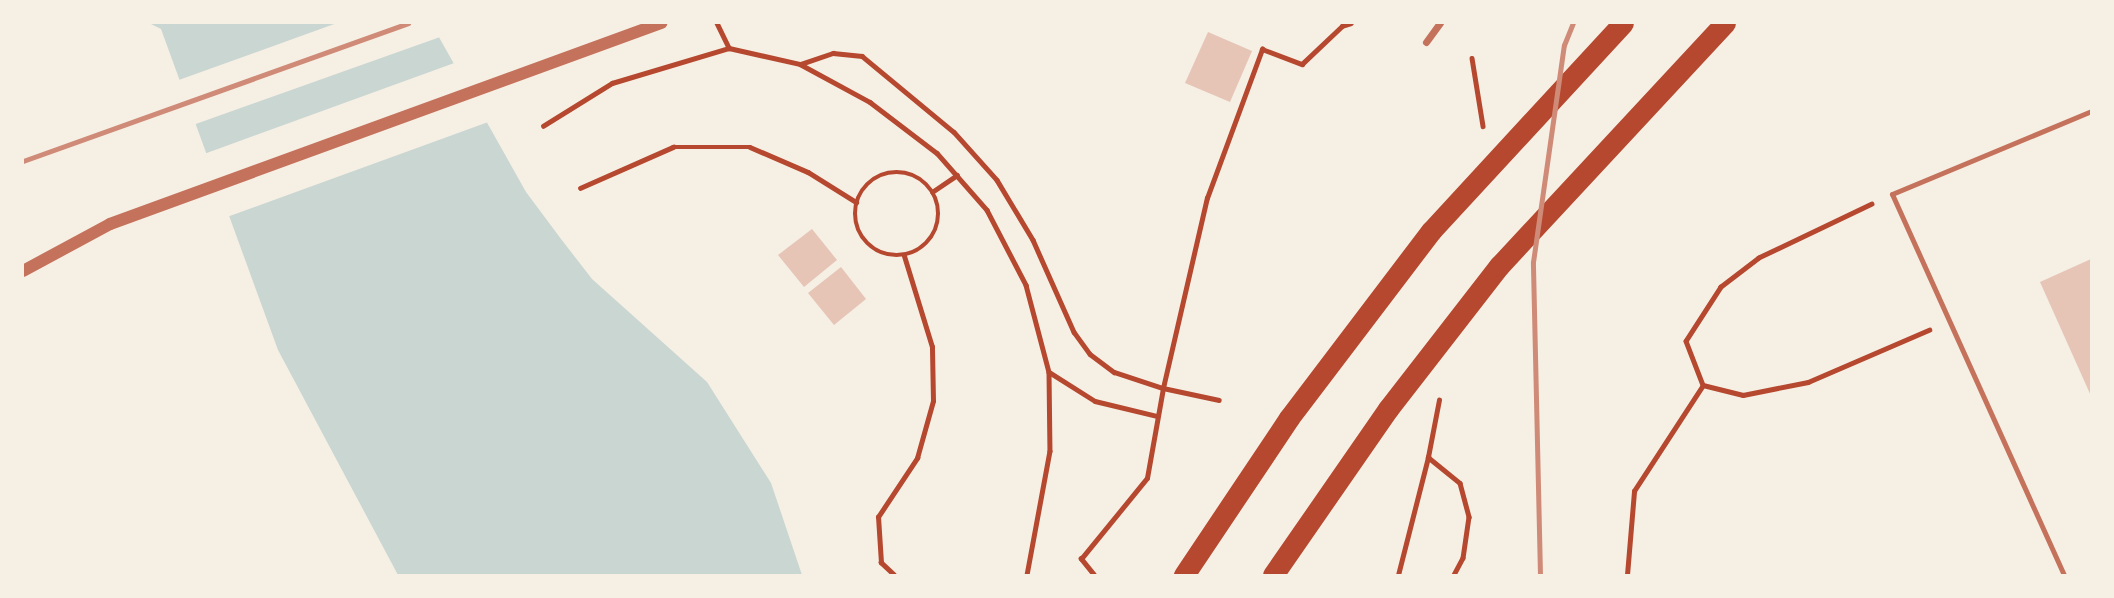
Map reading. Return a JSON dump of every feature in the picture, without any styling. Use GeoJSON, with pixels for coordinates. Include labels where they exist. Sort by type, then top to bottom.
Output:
{"type":"FeatureCollection","features":[{"type":"Feature","properties":{"kind":"highway"},"geometry":{"type":"LineString","coordinates":[[1184,575],[1289,418],[1431,231],[1623,23]]}},
{"type":"Feature","properties":{"kind":"highway"},"geometry":{"type":"LineString","coordinates":[[1273,575],[1388,410],[1499,266],[1725,23]]}},
{"type":"Feature","properties":{"kind":"street"},"geometry":{"type":"LineString","coordinates":[[23,271],[110,224],[661,23]]}},
{"type":"Feature","properties":{"kind":"street"},"geometry":{"type":"LineString","coordinates":[[1426,42],[1440,23]]}},
{"type":"Feature","properties":{"kind":"lane"},"geometry":{"type":"LineString","coordinates":[[2064,575],[1892,194],[2091,111]]}},
{"type":"Feature","properties":{"kind":"path"},"geometry":{"type":"LineString","coordinates":[[717,23],[729,48]]}},
{"type":"Feature","properties":{"kind":"path"},"geometry":{"type":"LineString","coordinates":[[1094,575],[1081,559],[1147,478],[1163,388],[1208,198],[1262,49],[1302,64],[1342,26],[1352,23]]}},
{"type":"Feature","properties":{"kind":"path"},"geometry":{"type":"LineString","coordinates":[[543,126],[612,83],[729,48],[800,64],[870,102],[937,153],[987,210],[1026,285],[1049,372],[1050,451],[1027,575]]}},
{"type":"Feature","properties":{"kind":"path"},"geometry":{"type":"LineString","coordinates":[[800,64],[833,53],[862,56],[954,132],[997,180],[1033,240],[1074,332],[1090,354],[1114,372],[1163,388],[1219,400]]}},
{"type":"Feature","properties":{"kind":"path"},"geometry":{"type":"LineString","coordinates":[[580,188],[673,146],[750,147],[808,172],[856,202]]}},
{"type":"Feature","properties":{"kind":"path"},"geometry":{"type":"LineString","coordinates":[[898,172],[912,174],[932,192],[939,218],[928,243],[904,256],[876,251],[865,242],[854,216],[856,202],[872,180],[898,172]]}},
{"type":"Feature","properties":{"kind":"path"},"geometry":{"type":"LineString","coordinates":[[932,192],[957,175]]}},
{"type":"Feature","properties":{"kind":"path"},"geometry":{"type":"LineString","coordinates":[[1703,385],[1686,341],[1721,287],[1759,258],[1892,194]]}},
{"type":"Feature","properties":{"kind":"path"},"geometry":{"type":"LineString","coordinates":[[894,575],[881,563],[878,517],[917,457],[933,401],[932,347],[904,256]]}},
{"type":"Feature","properties":{"kind":"path"},"geometry":{"type":"LineString","coordinates":[[1703,385],[1743,395],[1808,382],[1949,321]]}},
{"type":"Feature","properties":{"kind":"path"},"geometry":{"type":"LineString","coordinates":[[1049,372],[1095,401],[1157,416]]}},
{"type":"Feature","properties":{"kind":"path"},"geometry":{"type":"LineString","coordinates":[[1628,575],[1634,491],[1703,385]]}},
{"type":"Feature","properties":{"kind":"path"},"geometry":{"type":"LineString","coordinates":[[1428,457],[1460,483],[1469,517],[1462,558],[1454,575]]}},
{"type":"Feature","properties":{"kind":"shaded area"},"geometry":{"type":"Polygon","coordinates":[[[149,23],[431,23],[526,192],[561,239],[592,279],[707,382],[771,483],[802,575],[398,575],[278,350],[161,29],[149,23]]]}},
{"type":"Feature","properties":{"kind":"pier"},"geometry":{"type":"Polygon","coordinates":[[[337,23],[435,23],[443,36],[193,125],[176,81],[337,23]]]}},
{"type":"Feature","properties":{"kind":"pier"},"geometry":{"type":"Polygon","coordinates":[[[457,62],[491,121],[227,217],[204,154],[457,62]]]}},
{"type":"Feature","properties":{"kind":"building"},"geometry":{"type":"Polygon","coordinates":[[[1208,32],[1252,51],[1230,102],[1185,83],[1208,32]]]}},
{"type":"Feature","properties":{"kind":"building"},"geometry":{"type":"Polygon","coordinates":[[[812,229],[837,260],[804,287],[778,255],[812,229]]]}},
{"type":"Feature","properties":{"kind":"building"},"geometry":{"type":"Polygon","coordinates":[[[2091,259],[2091,396],[2040,282],[2091,259]]]}},
{"type":"Feature","properties":{"kind":"building"},"geometry":{"type":"Polygon","coordinates":[[[841,267],[866,299],[834,325],[808,293],[841,267]]]}},
{"type":"Feature","properties":{"kind":"railway"},"geometry":{"type":"LineString","coordinates":[[23,161],[408,23]]}},
{"type":"Feature","properties":{"kind":"railway"},"geometry":{"type":"LineString","coordinates":[[1540,575],[1533,262],[1564,45],[1573,23]]}}]}
